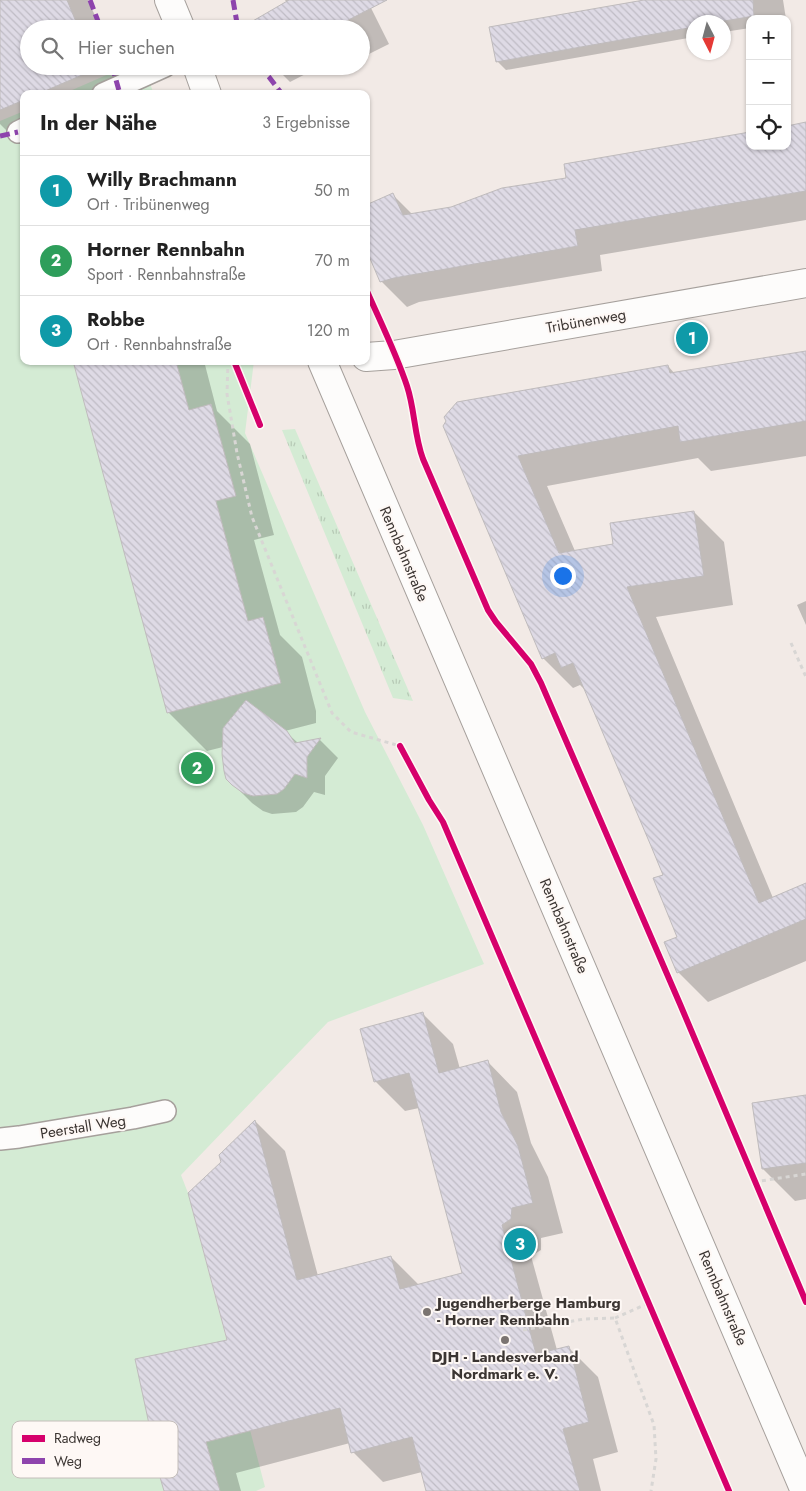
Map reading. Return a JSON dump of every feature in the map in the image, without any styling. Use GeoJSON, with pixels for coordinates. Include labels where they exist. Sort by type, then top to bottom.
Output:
{"type":"FeatureCollection","features":[{"type":"Feature","properties":{"kind":"main road"},"geometry":{"type":"LineString","coordinates":[[169,0],[177,20]]}},
{"type":"Feature","properties":{"kind":"main road"},"geometry":{"type":"LineString","coordinates":[[201,75],[206,90]]}},
{"type":"Feature","properties":{"kind":"main road","name":"Tribünenweg"},"geometry":{"type":"LineString","coordinates":[[370,357],[394,355],[806,283]]}},
{"type":"Feature","properties":{"kind":"main road","name":"Rennbahnstraße"},"geometry":{"type":"LineString","coordinates":[[324,365],[805,1491]]}},
{"type":"Feature","properties":{"kind":"lane"},"geometry":{"type":"LineString","coordinates":[[112,90],[144,75]]}},
{"type":"Feature","properties":{"kind":"lane","name":"Peerstall Weg"},"geometry":{"type":"LineString","coordinates":[[0,1139],[124,1120],[165,1111]]}},
{"type":"Feature","properties":{"kind":"path"},"geometry":{"type":"LineString","coordinates":[[228,365],[227,394],[237,453],[252,517],[332,712],[351,732],[400,746]]}},
{"type":"Feature","properties":{"kind":"path"},"geometry":{"type":"LineString","coordinates":[[791,642],[806,677]]}},
{"type":"Feature","properties":{"kind":"path"},"geometry":{"type":"LineString","coordinates":[[754,1182],[806,1174]]}},
{"type":"Feature","properties":{"kind":"path"},"geometry":{"type":"LineString","coordinates":[[523,1330],[584,1318],[615,1318],[649,1303]]}},
{"type":"Feature","properties":{"kind":"path"},"geometry":{"type":"LineString","coordinates":[[615,1318],[654,1425],[656,1459],[651,1491]]}},
{"type":"Feature","properties":{"kind":"green space"},"geometry":{"type":"Polygon","coordinates":[[[106,75],[147,75],[152,90],[72,90],[106,75]]]}},
{"type":"Feature","properties":{"kind":"green space"},"geometry":{"type":"Polygon","coordinates":[[[20,113],[20,365],[254,365],[245,433],[365,712],[423,825],[484,964],[328,1022],[181,1175],[188,1193],[265,1487],[256,1491],[0,1491],[0,121],[20,113]]]}},
{"type":"Feature","properties":{"kind":"green space"},"geometry":{"type":"Polygon","coordinates":[[[295,429],[413,701],[393,698],[282,430],[295,429]]]}},
{"type":"Feature","properties":{"kind":"building"},"geometry":{"type":"Polygon","coordinates":[[[0,0],[67,0],[75,20],[20,20],[20,75],[82,75],[47,90],[20,90],[20,102],[0,110],[0,0]]]}},
{"type":"Feature","properties":{"kind":"building"},"geometry":{"type":"Polygon","coordinates":[[[289,0],[387,0],[348,20],[255,20],[289,0]]]}},
{"type":"Feature","properties":{"kind":"building"},"geometry":{"type":"Polygon","coordinates":[[[644,0],[753,0],[754,15],[746,15],[746,17],[731,20],[731,15],[686,15],[686,28],[496,62],[489,27],[644,0]]]}},
{"type":"Feature","properties":{"kind":"building"},"geometry":{"type":"Polygon","coordinates":[[[806,122],[806,191],[575,230],[578,246],[380,282],[370,258],[370,203],[393,193],[403,215],[451,207],[502,188],[566,178],[564,164],[746,133],[746,150],[791,150],[791,125],[806,122]]]}},
{"type":"Feature","properties":{"kind":"building"},"geometry":{"type":"Polygon","coordinates":[[[806,351],[806,421],[680,442],[678,426],[518,456],[559,553],[613,544],[610,523],[694,511],[704,576],[627,587],[759,903],[806,883],[806,919],[677,973],[664,942],[677,937],[653,878],[663,875],[651,846],[573,663],[561,668],[555,653],[542,659],[443,426],[446,421],[444,417],[457,402],[668,365],[670,373],[806,351]]]}},
{"type":"Feature","properties":{"kind":"building"},"geometry":{"type":"Polygon","coordinates":[[[74,365],[177,365],[189,410],[211,404],[236,496],[216,501],[248,621],[263,617],[281,683],[167,713],[74,365]]]}},
{"type":"Feature","properties":{"kind":"building"},"geometry":{"type":"Polygon","coordinates":[[[246,700],[287,731],[295,743],[321,738],[307,757],[307,778],[295,774],[284,789],[277,794],[253,796],[243,793],[226,779],[222,754],[223,728],[246,700]]]}},
{"type":"Feature","properties":{"kind":"building"},"geometry":{"type":"Polygon","coordinates":[[[423,1012],[439,1073],[488,1060],[501,1112],[518,1146],[533,1203],[512,1208],[511,1219],[502,1225],[536,1354],[569,1346],[589,1422],[563,1429],[580,1491],[426,1491],[412,1437],[351,1453],[340,1408],[206,1442],[220,1491],[164,1491],[160,1478],[178,1478],[178,1421],[148,1421],[135,1359],[227,1340],[188,1193],[221,1162],[219,1155],[255,1120],[297,1280],[391,1256],[400,1289],[462,1273],[409,1073],[374,1082],[360,1029],[423,1012]]]}},
{"type":"Feature","properties":{"kind":"building"},"geometry":{"type":"Polygon","coordinates":[[[806,1095],[806,1163],[762,1169],[752,1103],[806,1095]]]}},
{"type":"Feature","properties":{"kind":"marked path"},"geometry":{"type":"LineString","coordinates":[[90,0],[98,20]]}},
{"type":"Feature","properties":{"kind":"marked path"},"geometry":{"type":"LineString","coordinates":[[233,0],[236,20]]}},
{"type":"Feature","properties":{"kind":"marked path"},"geometry":{"type":"LineString","coordinates":[[115,75],[119,90]]}},
{"type":"Feature","properties":{"kind":"marked path"},"geometry":{"type":"LineString","coordinates":[[267,75],[279,90]]}},
{"type":"Feature","properties":{"kind":"marked path"},"geometry":{"type":"LineString","coordinates":[[0,136],[18,132]]}},
{"type":"Feature","properties":{"kind":"cycle path"},"geometry":{"type":"LineString","coordinates":[[370,298],[407,386],[423,459],[488,610],[531,664],[541,683],[806,1302]]}},
{"type":"Feature","properties":{"kind":"cycle path"},"geometry":{"type":"LineString","coordinates":[[236,365],[260,425]]}},
{"type":"Feature","properties":{"kind":"cycle path"},"geometry":{"type":"LineString","coordinates":[[400,746],[443,822],[729,1491]]}},
{"type":"Feature","properties":{"kind":"place","name":"Willy Brachmann"},"geometry":{"type":"Point","coordinates":[692,338]}},
{"type":"Feature","properties":{"kind":"place","name":"Horner Rennbahn"},"geometry":{"type":"Point","coordinates":[197,768]}},
{"type":"Feature","properties":{"kind":"place","name":"Robbe"},"geometry":{"type":"Point","coordinates":[520,1244]}},
{"type":"Feature","properties":{"kind":"place","name":"Jugendherberge Hamburg - Horner Rennbahn"},"geometry":{"type":"Point","coordinates":[427,1312]}},
{"type":"Feature","properties":{"kind":"place","name":"DJH - Landesverband Nordmark e. V."},"geometry":{"type":"Point","coordinates":[505,1340]}}]}
